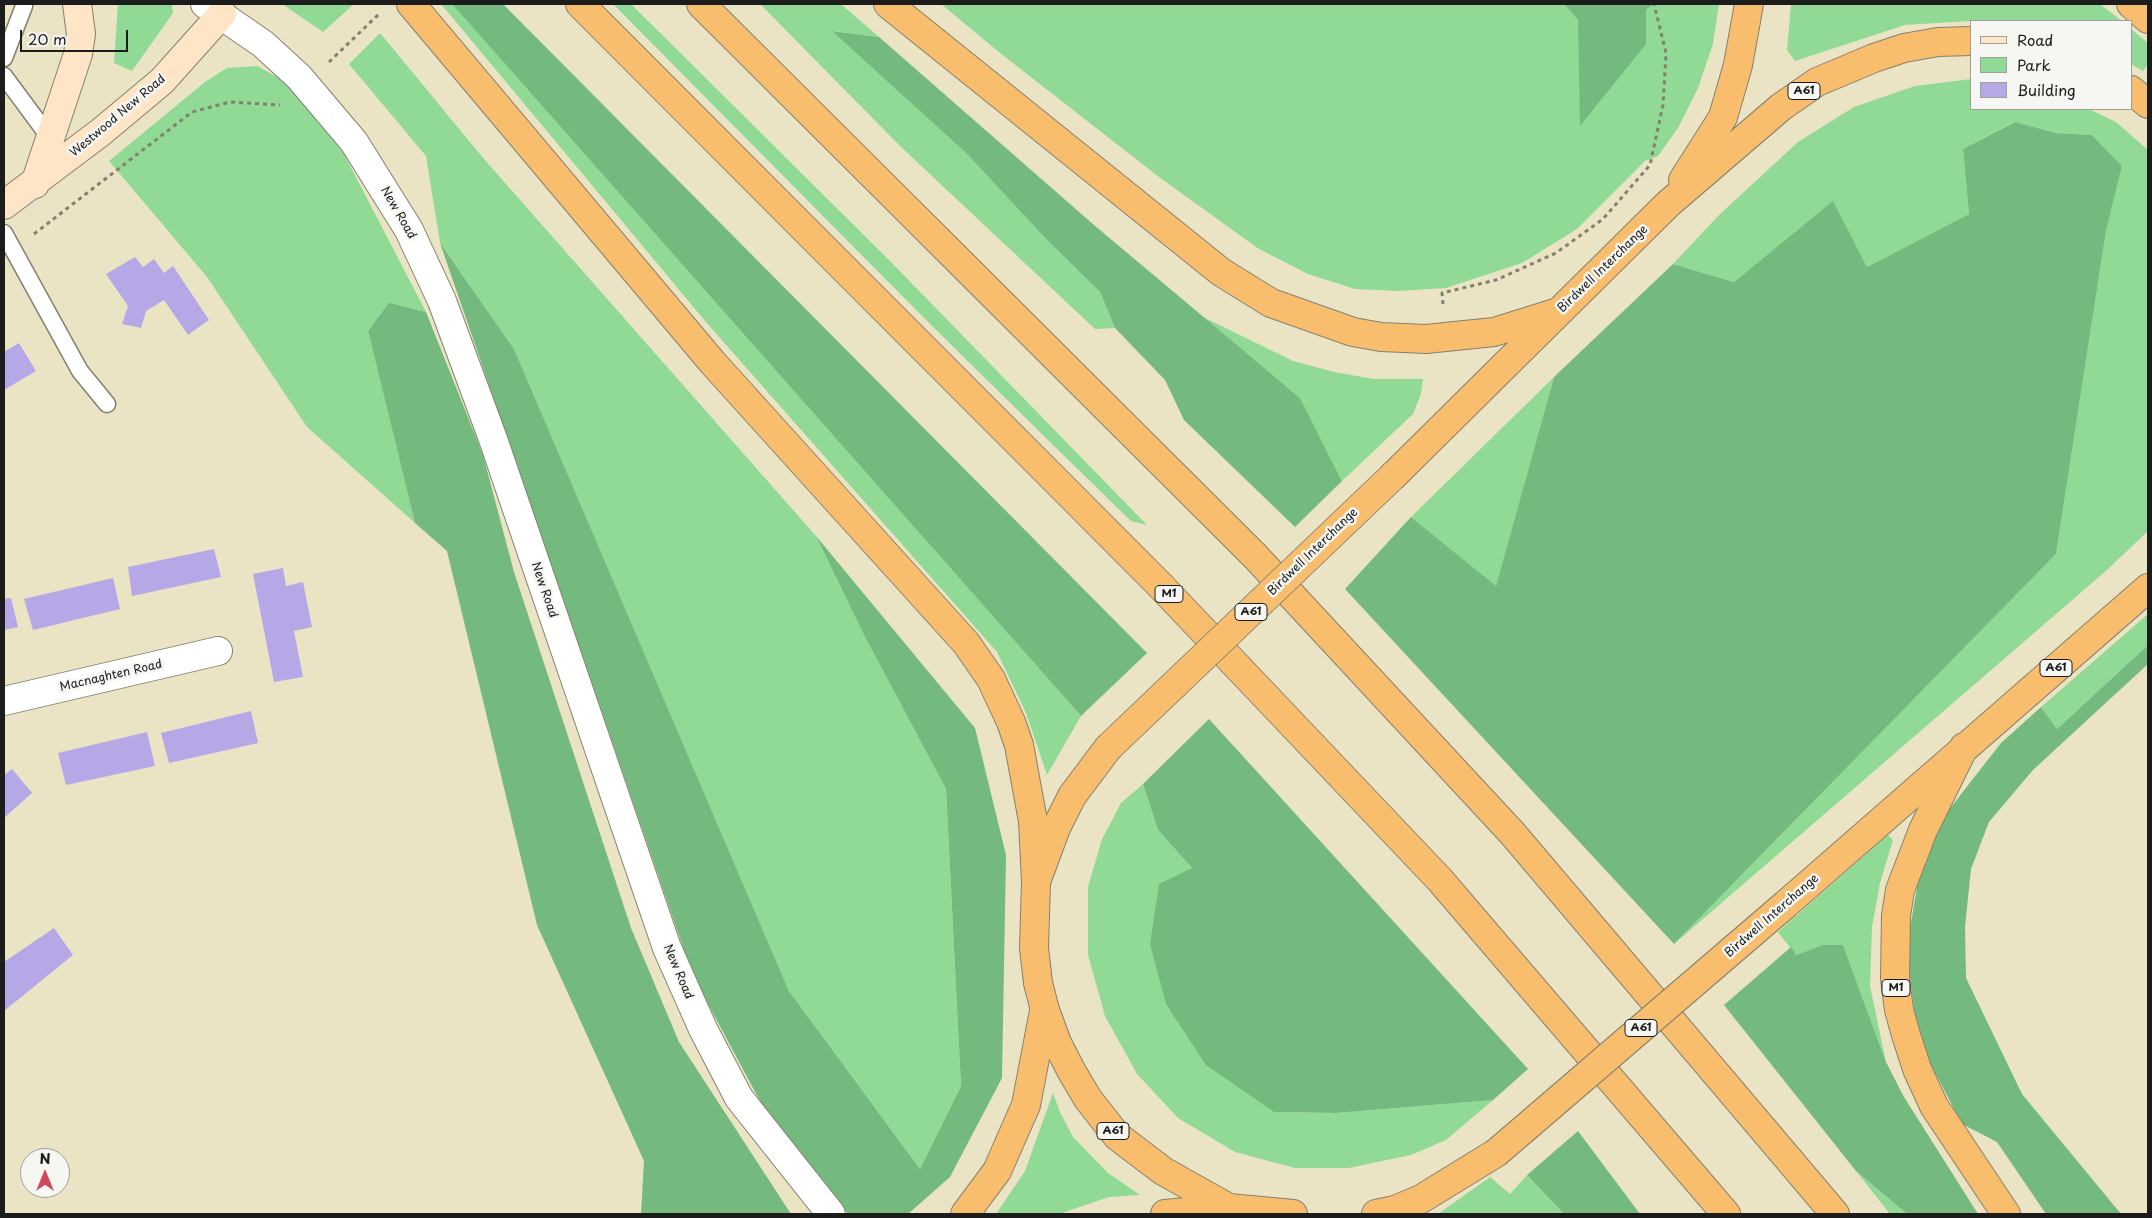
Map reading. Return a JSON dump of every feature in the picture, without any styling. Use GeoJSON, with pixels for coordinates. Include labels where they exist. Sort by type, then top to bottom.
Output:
{"type":"FeatureCollection","features":[{"type":"Feature","properties":{"kind":"highway"},"geometry":{"type":"LineString","coordinates":[[411,4],[713,362],[966,643],[990,679],[1011,722],[1019,746],[1033,821],[1036,882]]}},
{"type":"Feature","properties":{"kind":"highway","name":"M1"},"geometry":{"type":"LineString","coordinates":[[580,4],[1157,582],[1440,880],[1726,1214]]}},
{"type":"Feature","properties":{"kind":"highway"},"geometry":{"type":"LineString","coordinates":[[701,4],[1255,556],[1513,834],[1835,1214]]}},
{"type":"Feature","properties":{"kind":"highway"},"geometry":{"type":"LineString","coordinates":[[888,4],[1221,272],[1263,298],[1317,321],[1381,338],[1426,339],[1494,332],[1558,312]]}},
{"type":"Feature","properties":{"kind":"highway","name":"A61"},"geometry":{"type":"LineString","coordinates":[[1668,204],[1723,117],[1738,65],[1749,4]]}},
{"type":"Feature","properties":{"kind":"highway"},"geometry":{"type":"LineString","coordinates":[[2131,4],[2148,19]]}},
{"type":"Feature","properties":{"kind":"highway","name":"Birdwell Interchange"},"geometry":{"type":"LineString","coordinates":[[1293,1214],[1229,1208],[1163,1171],[1117,1136],[1072,1072],[1045,1010],[1038,983],[1034,948],[1036,882],[1056,828],[1072,796],[1108,748],[1394,475],[1668,204],[1781,107],[1818,82],[1874,58],[1904,48],[1938,42],[1970,41]]}},
{"type":"Feature","properties":{"kind":"highway"},"geometry":{"type":"LineString","coordinates":[[2132,91],[2148,104]]}},
{"type":"Feature","properties":{"kind":"highway","name":"Birdwell Interchange"},"geometry":{"type":"LineString","coordinates":[[1376,1214],[1395,1210],[1420,1199],[1496,1153],[1786,904],[2148,588]]}},
{"type":"Feature","properties":{"kind":"highway","name":"M1"},"geometry":{"type":"LineString","coordinates":[[1964,747],[1923,830],[1900,890],[1895,935],[1895,978],[1899,1010],[1906,1035],[1934,1106],[2006,1214]]}},
{"type":"Feature","properties":{"kind":"highway","name":"A61"},"geometry":{"type":"LineString","coordinates":[[965,1214],[997,1171],[1026,1105],[1045,1010]]}},
{"type":"Feature","properties":{"kind":"highway","name":"A61"},"geometry":{"type":"LineString","coordinates":[[1165,1214],[1229,1208]]}},
{"type":"Feature","properties":{"kind":"street"},"geometry":{"type":"LineString","coordinates":[[35,184],[78,54],[81,34],[77,4]]}},
{"type":"Feature","properties":{"kind":"street","name":"New Road"},"geometry":{"type":"LineString","coordinates":[[213,9],[263,44],[299,77],[354,142],[409,230],[442,300],[493,439],[667,948],[703,1029],[739,1098],[831,1214]]}},
{"type":"Feature","properties":{"kind":"street","name":"Westwood New Road"},"geometry":{"type":"LineString","coordinates":[[4,205],[35,184],[162,81],[213,9]]}},
{"type":"Feature","properties":{"kind":"street","name":"Macnaghten Road"},"geometry":{"type":"LineString","coordinates":[[4,701],[218,651]]}},
{"type":"Feature","properties":{"kind":"lane"},"geometry":{"type":"LineString","coordinates":[[4,58],[24,6]]}},
{"type":"Feature","properties":{"kind":"lane"},"geometry":{"type":"LineString","coordinates":[[4,76],[50,138]]}},
{"type":"Feature","properties":{"kind":"lane"},"geometry":{"type":"LineString","coordinates":[[4,232],[12,250],[80,371],[107,404]]}},
{"type":"Feature","properties":{"kind":"path"},"geometry":{"type":"LineString","coordinates":[[1445,337],[1442,293],[1496,280],[1556,253],[1603,219],[1650,164],[1664,106],[1666,53],[1654,4]]}},
{"type":"Feature","properties":{"kind":"path"},"geometry":{"type":"LineString","coordinates":[[353,39],[384,10]]}},
{"type":"Feature","properties":{"kind":"path"},"geometry":{"type":"LineString","coordinates":[[12,250],[192,112],[230,102],[299,106],[320,101]]}},
{"type":"Feature","properties":{"kind":"green space"},"geometry":{"type":"Polygon","coordinates":[[[118,4],[172,4],[173,13],[132,71],[114,63],[118,4]]]}},
{"type":"Feature","properties":{"kind":"green space"},"geometry":{"type":"Polygon","coordinates":[[[282,4],[354,4],[323,32],[282,4]]]}},
{"type":"Feature","properties":{"kind":"green space"},"geometry":{"type":"Polygon","coordinates":[[[441,4],[452,4],[1081,716],[1047,775],[1026,713],[997,652],[705,321],[441,4]]]}},
{"type":"Feature","properties":{"kind":"green space"},"geometry":{"type":"Polygon","coordinates":[[[452,4],[503,4],[1147,653],[1081,716],[452,4]]]}},
{"type":"Feature","properties":{"kind":"green space"},"geometry":{"type":"Polygon","coordinates":[[[613,4],[631,4],[890,261],[1147,525],[1131,521],[1052,444],[924,318],[613,4]]]}},
{"type":"Feature","properties":{"kind":"green space"},"geometry":{"type":"Polygon","coordinates":[[[760,4],[841,4],[879,37],[833,31],[966,153],[1047,240],[1100,292],[1115,328],[1095,329],[901,147],[760,4]]]}},
{"type":"Feature","properties":{"kind":"green space"},"geometry":{"type":"Polygon","coordinates":[[[941,4],[1564,4],[1578,20],[1646,44],[1646,10],[1654,4],[1719,4],[1713,44],[1698,88],[1678,128],[1658,156],[1645,161],[1577,229],[1522,263],[1446,288],[1398,291],[1355,289],[1308,274],[1259,249],[1159,177],[1000,53],[941,4]]]}},
{"type":"Feature","properties":{"kind":"green space"},"geometry":{"type":"Polygon","coordinates":[[[1564,4],[1654,4],[1646,10],[1646,44],[1580,126],[1578,20],[1564,4]]]}},
{"type":"Feature","properties":{"kind":"green space"},"geometry":{"type":"Polygon","coordinates":[[[1791,4],[2100,4],[2121,20],[1970,20],[1905,25],[1795,61],[1787,50],[1791,4]]]}},
{"type":"Feature","properties":{"kind":"green space"},"geometry":{"type":"Polygon","coordinates":[[[2132,30],[2148,43],[2148,64],[2143,71],[2132,65],[2132,30]]]}},
{"type":"Feature","properties":{"kind":"green space"},"geometry":{"type":"Polygon","coordinates":[[[832,31],[879,37],[1094,225],[1300,398],[1342,481],[1295,527],[1184,420],[1165,380],[1115,328],[1100,292],[1047,240],[966,153],[832,31]]]}},
{"type":"Feature","properties":{"kind":"green space"},"geometry":{"type":"Polygon","coordinates":[[[380,33],[484,159],[816,536],[864,635],[946,789],[961,1086],[920,1169],[789,991],[514,349],[440,243],[426,156],[349,64],[380,33]]]}},
{"type":"Feature","properties":{"kind":"green space"},"geometry":{"type":"Polygon","coordinates":[[[257,66],[288,83],[344,154],[426,312],[389,304],[368,331],[415,523],[307,427],[207,277],[109,161],[205,82],[227,68],[257,66]]]}},
{"type":"Feature","properties":{"kind":"green space"},"geometry":{"type":"Polygon","coordinates":[[[1970,79],[1970,110],[2091,110],[2116,122],[2148,150],[2148,531],[2107,570],[1674,944],[2056,554],[2106,231],[2122,166],[2092,135],[2056,133],[2014,122],[1963,149],[1969,214],[1867,267],[1833,202],[1734,282],[1673,264],[1719,215],[1798,142],[1854,107],[1915,86],[1970,79]]]}},
{"type":"Feature","properties":{"kind":"green space"},"geometry":{"type":"Polygon","coordinates":[[[2015,122],[2056,133],[2092,135],[2122,166],[2106,231],[2056,554],[1674,944],[1345,589],[1411,517],[1496,586],[1554,377],[1673,264],[1734,282],[1833,201],[1867,267],[1969,214],[1963,149],[2015,122]]]}},
{"type":"Feature","properties":{"kind":"green space"},"geometry":{"type":"Polygon","coordinates":[[[440,243],[514,349],[789,991],[920,1169],[961,1086],[946,789],[864,635],[816,536],[975,728],[1006,855],[1002,1078],[950,1177],[908,1214],[848,1214],[768,1116],[693,976],[440,243]]]}},
{"type":"Feature","properties":{"kind":"green space"},"geometry":{"type":"Polygon","coordinates":[[[389,303],[426,312],[483,455],[514,572],[631,928],[679,1042],[791,1214],[641,1214],[644,1161],[537,925],[447,551],[415,523],[368,331],[389,303]]]}},
{"type":"Feature","properties":{"kind":"green space"},"geometry":{"type":"Polygon","coordinates":[[[1203,317],[1293,361],[1334,372],[1374,379],[1423,379],[1421,394],[1413,414],[1342,481],[1300,398],[1203,317]]]}},
{"type":"Feature","properties":{"kind":"green space"},"geometry":{"type":"Polygon","coordinates":[[[1554,377],[1496,587],[1411,517],[1554,377]]]}},
{"type":"Feature","properties":{"kind":"green space"},"geometry":{"type":"Polygon","coordinates":[[[2148,614],[2148,645],[2057,729],[2041,707],[2148,614]]]}},
{"type":"Feature","properties":{"kind":"green space"},"geometry":{"type":"Polygon","coordinates":[[[2148,645],[2148,664],[2033,770],[1989,822],[1971,869],[1965,927],[1966,978],[2022,1094],[2121,1214],[2046,1214],[1997,1142],[1962,1124],[1918,1040],[1909,969],[1910,929],[1918,881],[1929,846],[1944,816],[2001,743],[2041,707],[2057,729],[2148,645]]]}},
{"type":"Feature","properties":{"kind":"green space"},"geometry":{"type":"Polygon","coordinates":[[[1209,719],[1528,1069],[1493,1100],[1336,1113],[1274,1112],[1206,1065],[1166,1004],[1150,944],[1159,884],[1192,868],[1158,830],[1143,784],[1209,719]]]}},
{"type":"Feature","properties":{"kind":"green space"},"geometry":{"type":"Polygon","coordinates":[[[1143,784],[1158,830],[1192,868],[1274,1112],[1336,1113],[1493,1100],[1446,1140],[1411,1155],[1349,1168],[1295,1168],[1235,1152],[1178,1118],[1137,1074],[1105,1016],[1088,955],[1088,887],[1102,839],[1121,803],[1143,784]]]}},
{"type":"Feature","properties":{"kind":"green space"},"geometry":{"type":"Polygon","coordinates":[[[1888,835],[1893,840],[1880,883],[1872,927],[1870,986],[1886,1062],[1843,945],[1823,945],[1796,955],[1778,932],[1888,835]]]}},
{"type":"Feature","properties":{"kind":"green space"},"geometry":{"type":"Polygon","coordinates":[[[1823,945],[1843,945],[1886,1062],[1904,1097],[1978,1214],[1907,1214],[1856,1171],[1724,1005],[1791,947],[1796,955],[1823,945]]]}},
{"type":"Feature","properties":{"kind":"green space"},"geometry":{"type":"Polygon","coordinates":[[[1053,1093],[1073,1137],[1108,1173],[1140,1195],[1109,1197],[1059,1214],[996,1214],[1025,1171],[1053,1093]]]}},
{"type":"Feature","properties":{"kind":"green space"},"geometry":{"type":"Polygon","coordinates":[[[1578,1131],[1640,1214],[1564,1214],[1527,1175],[1578,1131]]]}},
{"type":"Feature","properties":{"kind":"green space"},"geometry":{"type":"Polygon","coordinates":[[[1856,1171],[1907,1214],[1890,1214],[1856,1171]]]}},
{"type":"Feature","properties":{"kind":"green space"},"geometry":{"type":"Polygon","coordinates":[[[1527,1175],[1564,1214],[1438,1214],[1490,1177],[1510,1194],[1527,1175]]]}},
{"type":"Feature","properties":{"kind":"building"},"geometry":{"type":"Polygon","coordinates":[[[135,257],[143,267],[154,259],[164,273],[173,266],[209,320],[188,335],[164,300],[146,311],[141,328],[122,324],[128,306],[106,274],[135,257]]]}},
{"type":"Feature","properties":{"kind":"building"},"geometry":{"type":"Polygon","coordinates":[[[19,343],[36,371],[4,390],[4,352],[19,343]]]}},
{"type":"Feature","properties":{"kind":"building"},"geometry":{"type":"Polygon","coordinates":[[[214,549],[221,577],[132,596],[128,567],[214,549]]]}},
{"type":"Feature","properties":{"kind":"building"},"geometry":{"type":"Polygon","coordinates":[[[283,568],[286,586],[303,582],[312,627],[294,631],[303,677],[274,682],[253,574],[283,568]]]}},
{"type":"Feature","properties":{"kind":"building"},"geometry":{"type":"Polygon","coordinates":[[[113,578],[120,609],[33,630],[24,599],[113,578]]]}},
{"type":"Feature","properties":{"kind":"building"},"geometry":{"type":"Polygon","coordinates":[[[11,598],[18,627],[4,630],[4,599],[11,598]]]}},
{"type":"Feature","properties":{"kind":"building"},"geometry":{"type":"Polygon","coordinates":[[[251,711],[258,743],[169,763],[161,733],[251,711]]]}},
{"type":"Feature","properties":{"kind":"building"},"geometry":{"type":"Polygon","coordinates":[[[147,732],[155,766],[66,785],[58,753],[147,732]]]}},
{"type":"Feature","properties":{"kind":"building"},"geometry":{"type":"Polygon","coordinates":[[[12,769],[32,793],[4,818],[4,775],[12,769]]]}},
{"type":"Feature","properties":{"kind":"building"},"geometry":{"type":"Polygon","coordinates":[[[54,928],[73,955],[4,1011],[4,962],[54,928]]]}}]}
